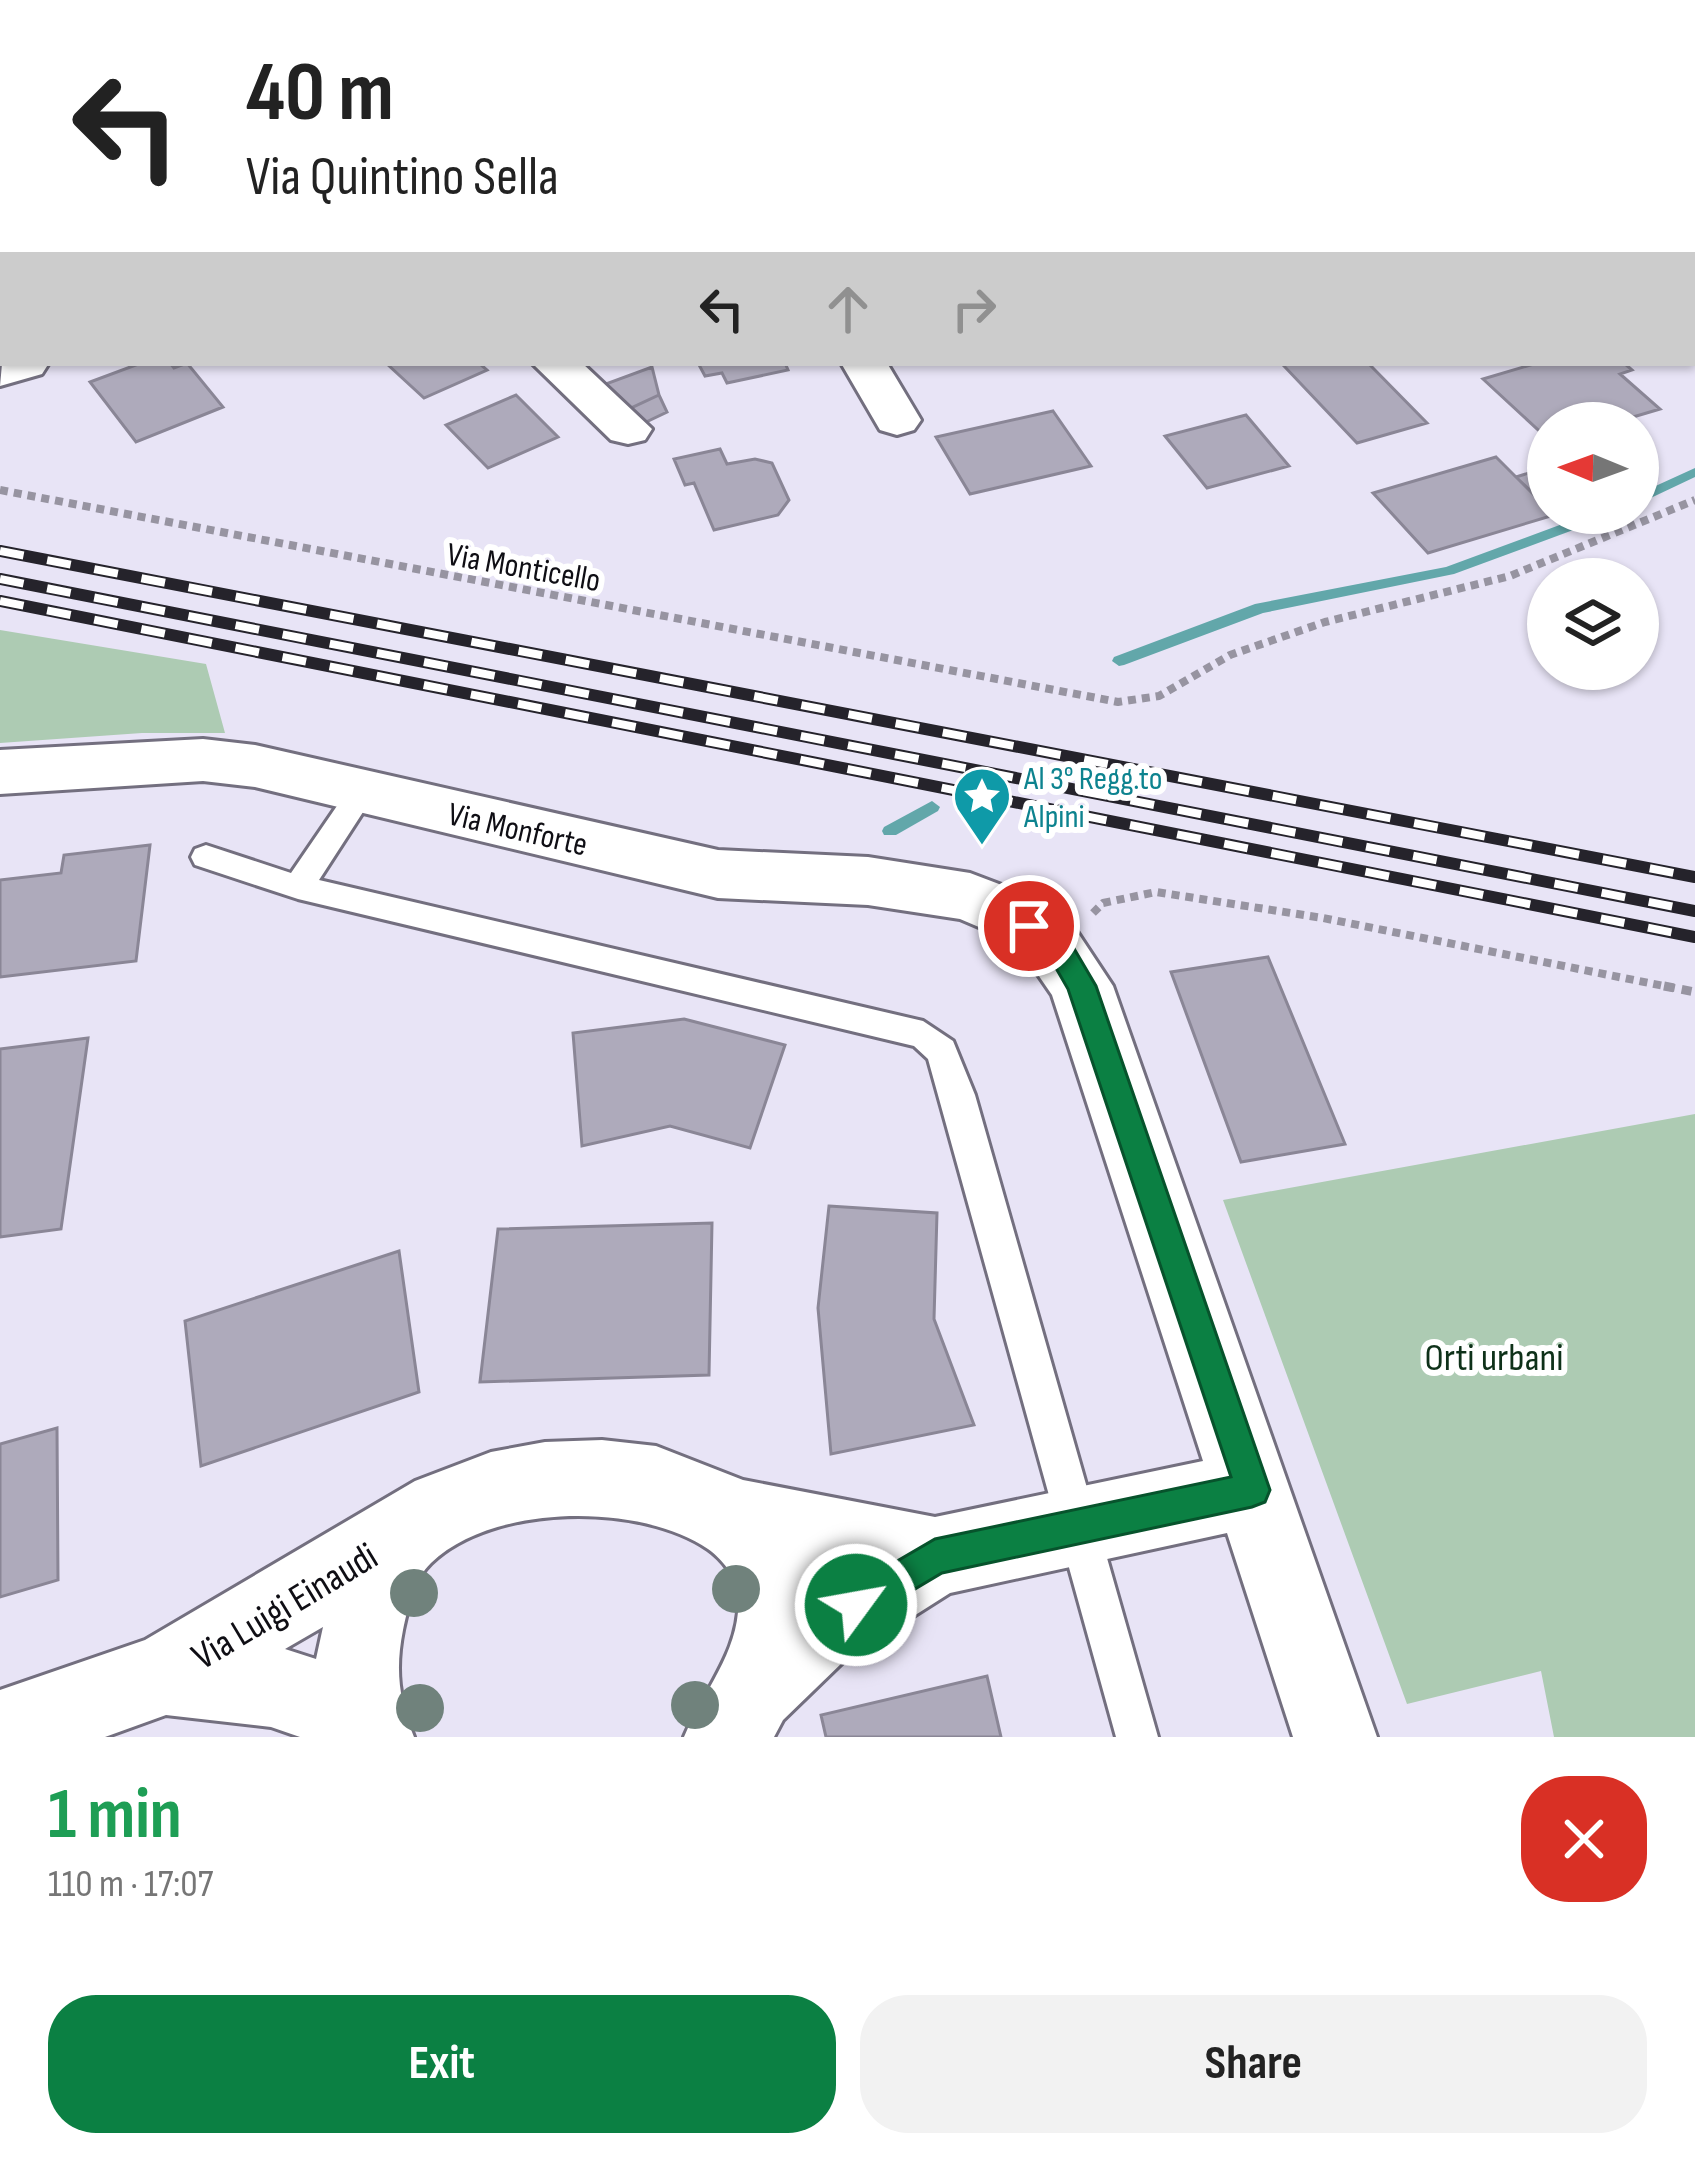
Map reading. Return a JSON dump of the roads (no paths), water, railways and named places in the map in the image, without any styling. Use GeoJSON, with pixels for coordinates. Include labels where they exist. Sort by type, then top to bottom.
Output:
{"type":"FeatureCollection","features":[{"type":"Feature","properties":{"kind":"street"},"geometry":{"type":"LineString","coordinates":[[558,366],[628,429]]}},
{"type":"Feature","properties":{"kind":"street"},"geometry":{"type":"LineString","coordinates":[[866,366],[896,420]]}},
{"type":"Feature","properties":{"kind":"street","name":"Via Monforte"},"geometry":{"type":"LineString","coordinates":[[0,772],[203,760],[255,766],[718,874],[914,884],[971,897],[1044,937],[1081,986],[1252,1490]]}},
{"type":"Feature","properties":{"kind":"street","name":"Via Luigi Einaudi"},"geometry":{"type":"LineString","coordinates":[[0,1732],[166,1675],[440,1510],[538,1479],[607,1476],[670,1488],[737,1519]]}},
{"type":"Feature","properties":{"kind":"street"},"geometry":{"type":"LineString","coordinates":[[738,1719],[817,1630],[935,1557],[1252,1490],[1335,1737]]}},
{"type":"Feature","properties":{"kind":"street"},"geometry":{"type":"LineString","coordinates":[[737,1519],[935,1557]]}},
{"type":"Feature","properties":{"kind":"street"},"geometry":{"type":"LineString","coordinates":[[737,1519],[772,1568],[777,1610],[773,1649],[738,1719]]}},
{"type":"Feature","properties":{"kind":"street"},"geometry":{"type":"LineString","coordinates":[[365,1725],[356,1660],[369,1602],[402,1535]]}},
{"type":"Feature","properties":{"kind":"street","name":"Via Luigi Einaudi"},"geometry":{"type":"LineString","coordinates":[[166,1675],[271,1686],[365,1725]]}},
{"type":"Feature","properties":{"kind":"lane"},"geometry":{"type":"LineString","coordinates":[[298,887],[362,792]]}},
{"type":"Feature","properties":{"kind":"lane"},"geometry":{"type":"LineString","coordinates":[[206,857],[298,887],[923,1035],[941,1052],[958,1095],[1137,1737]]}},
{"type":"Feature","properties":{"kind":"waterway"},"geometry":{"type":"LineString","coordinates":[[1659,490],[1695,472]]}},
{"type":"Feature","properties":{"kind":"waterway"},"geometry":{"type":"LineString","coordinates":[[1119,661],[1260,608],[1449,571],[1549,534]]}},
{"type":"Feature","properties":{"kind":"waterway"},"geometry":{"type":"LineString","coordinates":[[890,831],[932,807]]}},
{"type":"Feature","properties":{"kind":"railway"},"geometry":{"type":"LineString","coordinates":[[0,551],[1695,877]]}},
{"type":"Feature","properties":{"kind":"railway"},"geometry":{"type":"LineString","coordinates":[[0,579],[1695,911]]}},
{"type":"Feature","properties":{"kind":"railway"},"geometry":{"type":"LineString","coordinates":[[0,601],[1695,937]]}},
{"type":"Feature","properties":{"kind":"place","name":"Al 3° Regg.to Alpini"},"geometry":{"type":"Point","coordinates":[982,847]}},
{"type":"Feature","properties":{"kind":"park label","name":"Orti urbani"},"geometry":{"type":"Point","coordinates":[1494,1356]}}]}
